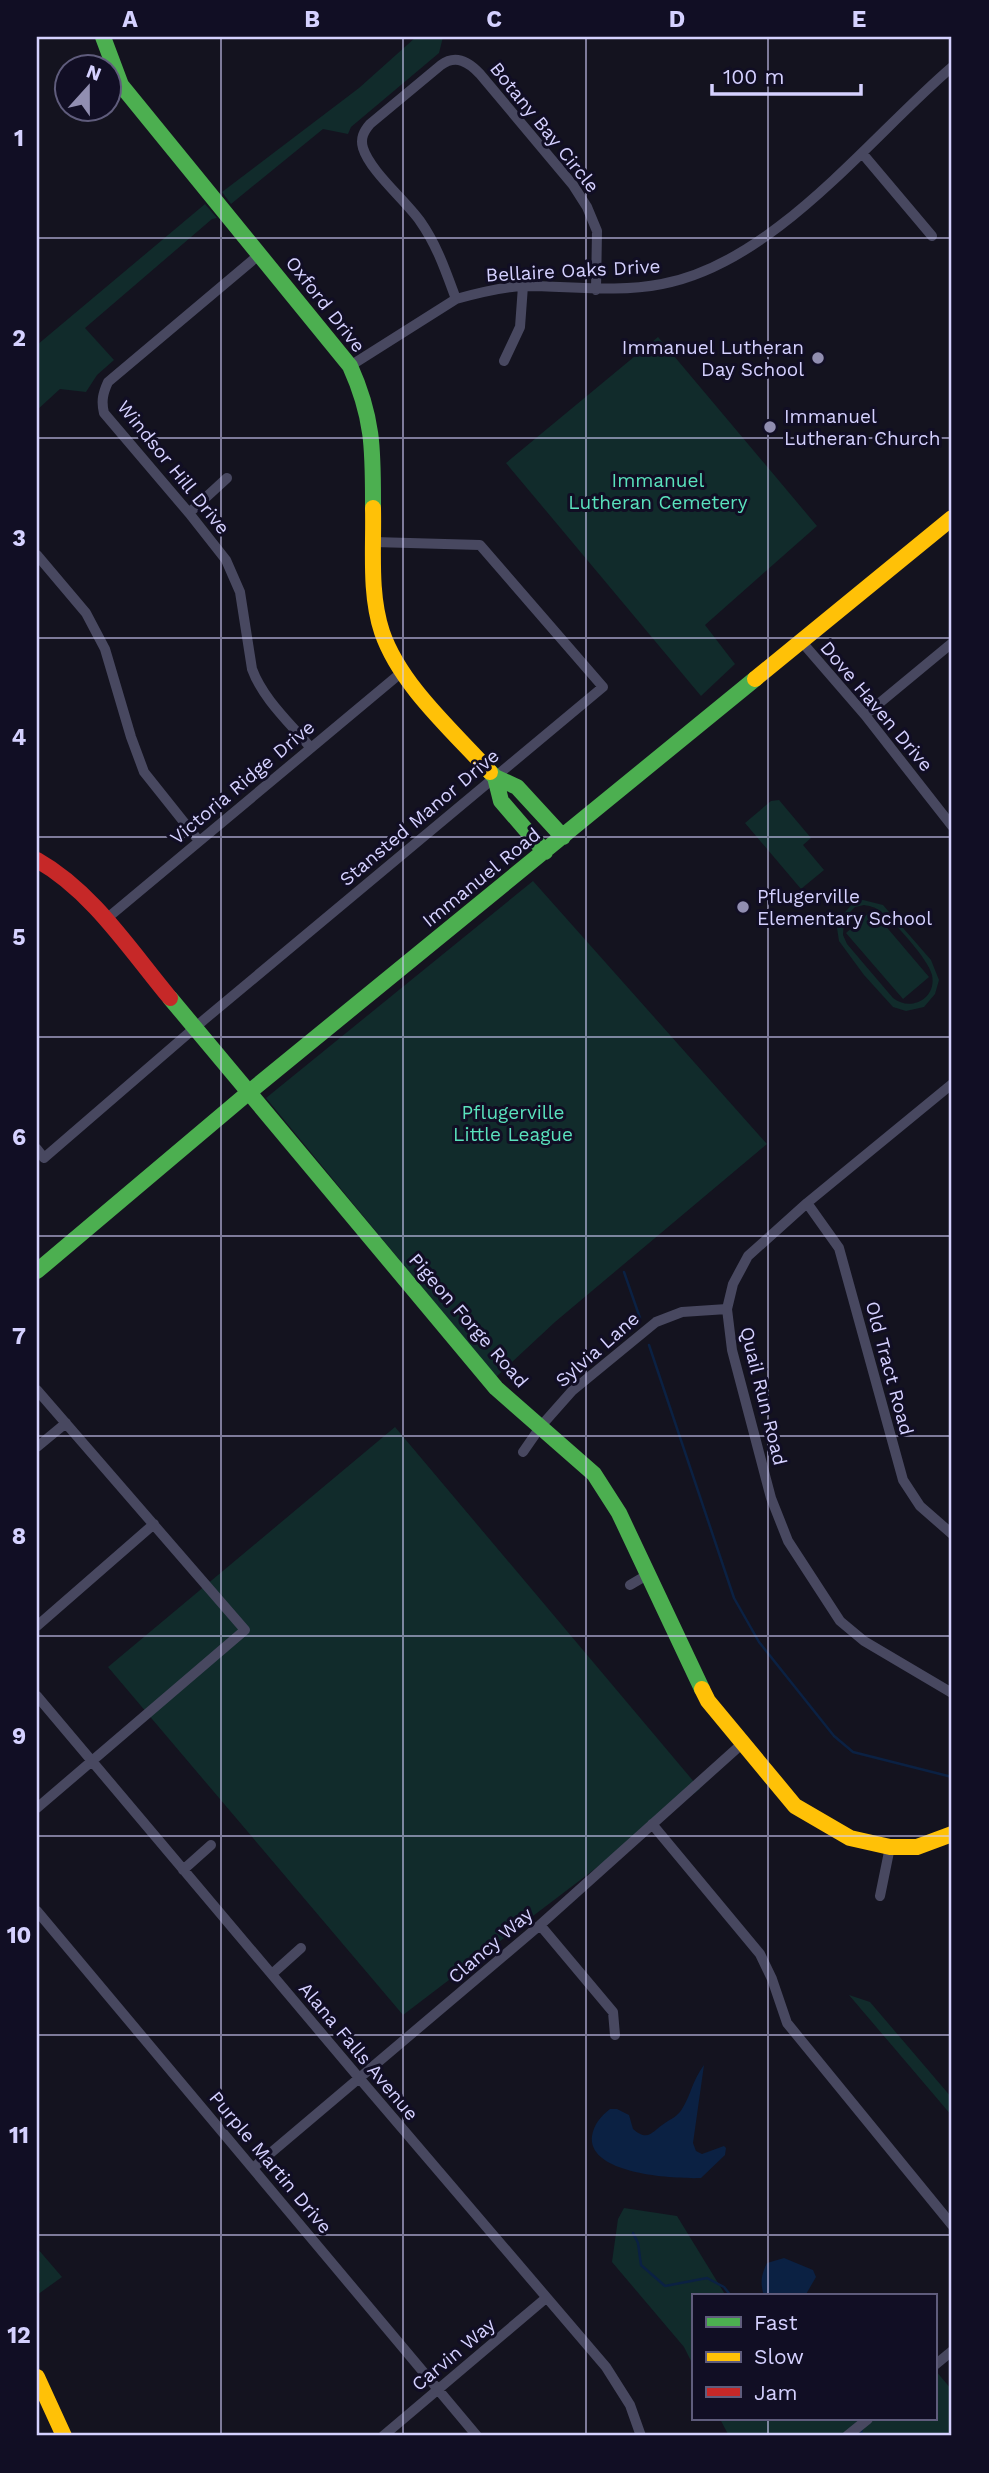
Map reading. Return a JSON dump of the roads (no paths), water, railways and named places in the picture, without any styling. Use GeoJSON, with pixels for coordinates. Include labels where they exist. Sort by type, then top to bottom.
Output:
{"type":"FeatureCollection","features":[{"type":"Feature","properties":{"kind":"street","name":"Oxford Drive"},"geometry":{"type":"LineString","coordinates":[[103,37],[121,85],[350,366],[363,395],[373,442],[374,594],[389,649],[419,695],[495,777]]}},
{"type":"Feature","properties":{"kind":"street","name":"Botany Bay Circle"},"geometry":{"type":"LineString","coordinates":[[456,299],[432,239],[419,219],[368,159],[362,143],[362,135],[370,124],[441,65],[453,59],[464,61],[480,74],[583,199],[597,231],[596,290]]}},
{"type":"Feature","properties":{"kind":"street","name":"Bellaire Oaks Drive"},"geometry":{"type":"LineString","coordinates":[[350,366],[456,299],[499,288],[523,286],[596,290],[665,284],[716,267],[747,249],[782,223],[862,153],[952,67]]}},
{"type":"Feature","properties":{"kind":"street"},"geometry":{"type":"LineString","coordinates":[[862,153],[932,236]]}},
{"type":"Feature","properties":{"kind":"street","name":"Windsor Hill Drive"},"geometry":{"type":"LineString","coordinates":[[260,254],[108,382],[102,404],[104,413],[226,560],[240,592],[252,669],[257,681],[263,692],[310,747]]}},
{"type":"Feature","properties":{"kind":"street"},"geometry":{"type":"LineString","coordinates":[[504,361],[520,327],[523,286]]}},
{"type":"Feature","properties":{"kind":"street"},"geometry":{"type":"LineString","coordinates":[[189,513],[227,478]]}},
{"type":"Feature","properties":{"kind":"street","name":"Immanuel Road"},"geometry":{"type":"LineString","coordinates":[[37,1271],[248,1093],[952,518]]}},
{"type":"Feature","properties":{"kind":"street","name":"Stansted Manor Drive"},"geometry":{"type":"LineString","coordinates":[[37,1149],[44,1158],[194,1028],[603,687],[480,545],[374,542]]}},
{"type":"Feature","properties":{"kind":"street"},"geometry":{"type":"LineString","coordinates":[[37,555],[86,613],[105,649],[144,772],[199,841]]}},
{"type":"Feature","properties":{"kind":"street","name":"Dove Haven Drive"},"geometry":{"type":"LineString","coordinates":[[801,641],[865,715],[952,826]]}},
{"type":"Feature","properties":{"kind":"street"},"geometry":{"type":"LineString","coordinates":[[865,715],[952,643]]}},
{"type":"Feature","properties":{"kind":"street","name":"Victoria Ridge Drive"},"geometry":{"type":"LineString","coordinates":[[105,920],[402,672]]}},
{"type":"Feature","properties":{"kind":"street"},"geometry":{"type":"LineString","coordinates":[[495,777],[517,787],[563,837]]}},
{"type":"Feature","properties":{"kind":"street"},"geometry":{"type":"LineString","coordinates":[[495,777],[501,801],[545,852]]}},
{"type":"Feature","properties":{"kind":"street","name":"Pigeon Forge Road"},"geometry":{"type":"LineString","coordinates":[[37,860],[60,873],[82,893],[496,1388],[594,1474],[619,1513],[708,1701],[795,1806],[850,1838],[890,1847],[917,1847],[952,1834]]}},
{"type":"Feature","properties":{"kind":"street","name":"Quail Run Road"},"geometry":{"type":"LineString","coordinates":[[952,1084],[807,1203],[748,1256],[733,1284],[727,1309],[732,1350],[771,1498],[788,1541],[840,1621],[864,1641],[952,1693]]}},
{"type":"Feature","properties":{"kind":"street","name":"Old Tract Road"},"geometry":{"type":"LineString","coordinates":[[807,1203],[839,1248],[903,1480],[920,1506],[952,1534]]}},
{"type":"Feature","properties":{"kind":"street","name":"Sylvia Lane"},"geometry":{"type":"LineString","coordinates":[[523,1452],[541,1426],[572,1391],[656,1322],[682,1312],[727,1309]]}},
{"type":"Feature","properties":{"kind":"street"},"geometry":{"type":"LineString","coordinates":[[37,1390],[245,1630],[37,1808]]}},
{"type":"Feature","properties":{"kind":"street"},"geometry":{"type":"LineString","coordinates":[[37,1447],[66,1423]]}},
{"type":"Feature","properties":{"kind":"street"},"geometry":{"type":"LineString","coordinates":[[37,1626],[154,1524]]}},
{"type":"Feature","properties":{"kind":"street"},"geometry":{"type":"LineString","coordinates":[[630,1585],[647,1575]]}},
{"type":"Feature","properties":{"kind":"street","name":"Alana Falls Avenue"},"geometry":{"type":"LineString","coordinates":[[37,1696],[359,2079],[606,2367],[630,2405],[641,2436]]}},
{"type":"Feature","properties":{"kind":"street","name":"Clancy Way"},"geometry":{"type":"LineString","coordinates":[[253,2168],[540,1925],[744,1742]]}},
{"type":"Feature","properties":{"kind":"street"},"geometry":{"type":"LineString","coordinates":[[652,1824],[760,1954],[787,2023],[952,2225]]}},
{"type":"Feature","properties":{"kind":"street"},"geometry":{"type":"LineString","coordinates":[[183,1870],[211,1845]]}},
{"type":"Feature","properties":{"kind":"street"},"geometry":{"type":"LineString","coordinates":[[880,1896],[890,1847]]}},
{"type":"Feature","properties":{"kind":"street","name":"Purple Martin Drive"},"geometry":{"type":"LineString","coordinates":[[37,1912],[478,2436]]}},
{"type":"Feature","properties":{"kind":"street"},"geometry":{"type":"LineString","coordinates":[[540,1925],[613,2012],[615,2035]]}},
{"type":"Feature","properties":{"kind":"street"},"geometry":{"type":"LineString","coordinates":[[271,1975],[301,1948]]}},
{"type":"Feature","properties":{"kind":"street","name":"Carvin Way"},"geometry":{"type":"LineString","coordinates":[[383,2436],[546,2298]]}},
{"type":"Feature","properties":{"kind":"street"},"geometry":{"type":"LineString","coordinates":[[936,2364],[952,2351]]}},
{"type":"Feature","properties":{"kind":"street"},"geometry":{"type":"LineString","coordinates":[[37,2377],[64,2436]]}},
{"type":"Feature","properties":{"kind":"street"},"geometry":{"type":"LineString","coordinates":[[846,2436],[867,2420]]}},
{"type":"Feature","properties":{"kind":"water"},"geometry":{"type":"Polygon","coordinates":[[[704,2065],[693,2143],[696,2151],[702,2154],[724,2146],[726,2148],[725,2155],[701,2178],[635,2172],[603,2159],[594,2149],[594,2128],[610,2109],[617,2109],[629,2115],[633,2129],[643,2135],[650,2134],[676,2115],[685,2104],[704,2065]]]}},
{"type":"Feature","properties":{"kind":"water"},"geometry":{"type":"Polygon","coordinates":[[[784,2258],[813,2270],[816,2277],[806,2294],[764,2294],[762,2279],[767,2263],[784,2258]]]}},
{"type":"Feature","properties":{"kind":"waterway"},"geometry":{"type":"LineString","coordinates":[[624,1272],[640,1318]]}},
{"type":"Feature","properties":{"kind":"waterway"},"geometry":{"type":"LineString","coordinates":[[649,1345],[734,1598],[759,1642],[834,1736],[853,1752],[952,1777]]}},
{"type":"Feature","properties":{"kind":"waterway"},"geometry":{"type":"LineString","coordinates":[[633,2233],[638,2243],[641,2265],[665,2286],[707,2278],[724,2287],[729,2294]]}},
{"type":"Feature","properties":{"kind":"waterway"},"geometry":{"type":"LineString","coordinates":[[861,2428],[862,2436]]}},
{"type":"Feature","properties":{"kind":"place","name":"Immanuel Lutheran Day School"},"geometry":{"type":"Point","coordinates":[818,358]}},
{"type":"Feature","properties":{"kind":"place","name":"Immanuel Lutheran Church"},"geometry":{"type":"Point","coordinates":[770,427]}},
{"type":"Feature","properties":{"kind":"place","name":"Pflugerville Elementary School"},"geometry":{"type":"Point","coordinates":[743,907]}},
{"type":"Feature","properties":{"kind":"park label","name":"Immanuel Lutheran Cemetery"},"geometry":{"type":"Point","coordinates":[658,491]}},
{"type":"Feature","properties":{"kind":"park label","name":"Pflugerville Little League"},"geometry":{"type":"Point","coordinates":[513,1123]}}]}
